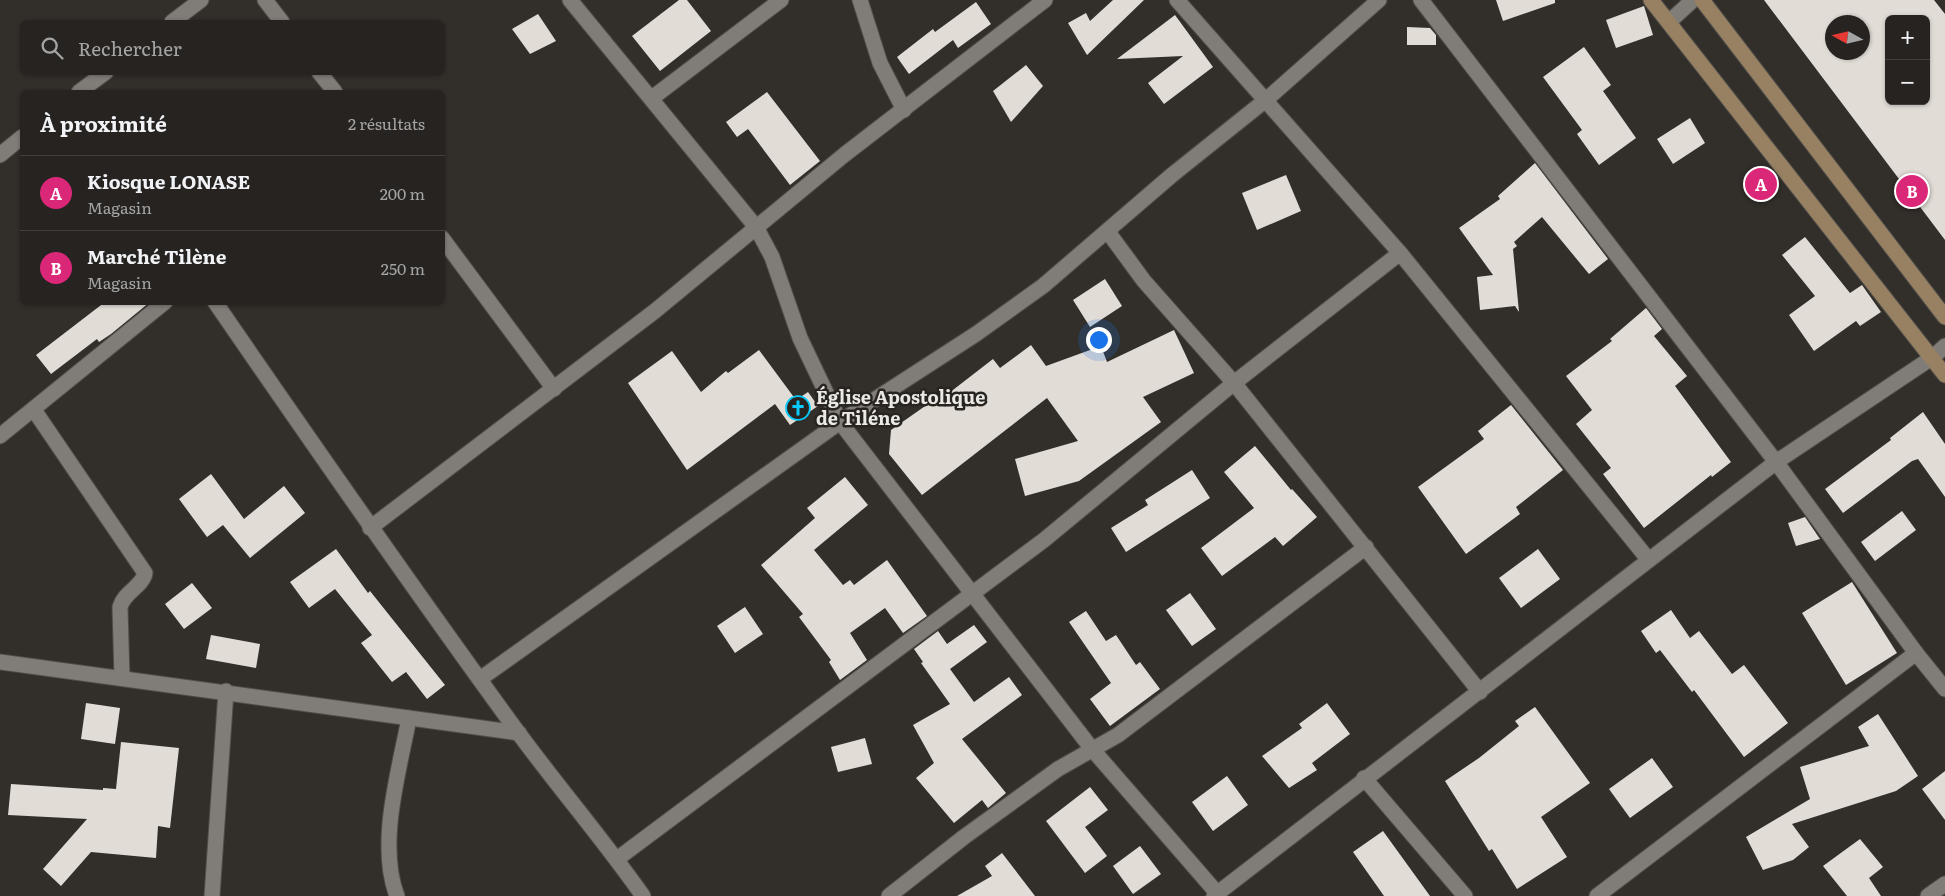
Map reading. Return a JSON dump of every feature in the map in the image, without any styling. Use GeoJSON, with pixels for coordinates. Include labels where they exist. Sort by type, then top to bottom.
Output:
{"type":"FeatureCollection","features":[{"type":"Feature","properties":{"kind":"street"},"geometry":{"type":"LineString","coordinates":[[175,20],[201,0]]}},
{"type":"Feature","properties":{"kind":"street"},"geometry":{"type":"LineString","coordinates":[[265,0],[280,20]]}},
{"type":"Feature","properties":{"kind":"street"},"geometry":{"type":"LineString","coordinates":[[570,0],[756,227],[772,257],[800,338],[840,422],[1092,749],[1216,895],[1364,778],[1480,692],[1648,559],[1776,462],[1933,357],[1945,346]]}},
{"type":"Feature","properties":{"kind":"street"},"geometry":{"type":"LineString","coordinates":[[652,98],[781,0]]}},
{"type":"Feature","properties":{"kind":"street"},"geometry":{"type":"LineString","coordinates":[[860,0],[880,63],[904,110]]}},
{"type":"Feature","properties":{"kind":"street"},"geometry":{"type":"LineString","coordinates":[[370,528],[554,389],[686,286],[844,155],[1044,0]]}},
{"type":"Feature","properties":{"kind":"street"},"geometry":{"type":"LineString","coordinates":[[1177,0],[1267,99],[1400,253],[1648,559]]}},
{"type":"Feature","properties":{"kind":"street"},"geometry":{"type":"LineString","coordinates":[[1421,0],[1776,462],[1916,653],[1945,689]]}},
{"type":"Feature","properties":{"kind":"street"},"geometry":{"type":"LineString","coordinates":[[1651,0],[1945,374]]}},
{"type":"Feature","properties":{"kind":"street"},"geometry":{"type":"LineString","coordinates":[[1668,22],[1693,0]]}},
{"type":"Feature","properties":{"kind":"street"},"geometry":{"type":"LineString","coordinates":[[1702,0],[1945,317]]}},
{"type":"Feature","properties":{"kind":"street"},"geometry":{"type":"LineString","coordinates":[[480,679],[840,422],[984,328],[1043,286],[1165,181],[1267,99],[1376,1]]}},
{"type":"Feature","properties":{"kind":"street"},"geometry":{"type":"LineString","coordinates":[[83,90],[102,75]]}},
{"type":"Feature","properties":{"kind":"street"},"geometry":{"type":"LineString","coordinates":[[322,75],[333,90]]}},
{"type":"Feature","properties":{"kind":"street"},"geometry":{"type":"LineString","coordinates":[[0,155],[20,139]]}},
{"type":"Feature","properties":{"kind":"street"},"geometry":{"type":"LineString","coordinates":[[1108,232],[1144,281],[1234,383],[1480,692]]}},
{"type":"Feature","properties":{"kind":"street"},"geometry":{"type":"LineString","coordinates":[[445,242],[554,389]]}},
{"type":"Feature","properties":{"kind":"street"},"geometry":{"type":"LineString","coordinates":[[617,859],[1052,534],[1234,383],[1400,253]]}},
{"type":"Feature","properties":{"kind":"street"},"geometry":{"type":"LineString","coordinates":[[0,436],[161,305]]}},
{"type":"Feature","properties":{"kind":"street"},"geometry":{"type":"LineString","coordinates":[[217,305],[370,528],[519,733],[617,859],[643,896]]}},
{"type":"Feature","properties":{"kind":"street"},"geometry":{"type":"LineString","coordinates":[[34,410],[145,573],[144,578],[125,596],[120,606],[122,678]]}},
{"type":"Feature","properties":{"kind":"street"},"geometry":{"type":"LineString","coordinates":[[889,896],[964,837],[1058,769],[1118,735],[1366,547]]}},
{"type":"Feature","properties":{"kind":"street"},"geometry":{"type":"LineString","coordinates":[[1597,896],[1916,653]]}},
{"type":"Feature","properties":{"kind":"street"},"geometry":{"type":"LineString","coordinates":[[0,662],[226,691],[519,733]]}},
{"type":"Feature","properties":{"kind":"street"},"geometry":{"type":"LineString","coordinates":[[212,896],[226,691]]}},
{"type":"Feature","properties":{"kind":"street"},"geometry":{"type":"LineString","coordinates":[[398,896],[390,872],[391,829],[409,718]]}},
{"type":"Feature","properties":{"kind":"street"},"geometry":{"type":"LineString","coordinates":[[1364,778],[1465,896]]}},
{"type":"Feature","properties":{"kind":"street"},"geometry":{"type":"LineString","coordinates":[[1928,896],[1945,884]]}},
{"type":"Feature","properties":{"kind":"building"},"geometry":{"type":"Polygon","coordinates":[[[679,0],[687,0],[711,31],[660,71],[632,36],[679,0]]]}},
{"type":"Feature","properties":{"kind":"building"},"geometry":{"type":"Polygon","coordinates":[[[1113,0],[1144,0],[1087,55],[1068,23],[1086,13],[1090,21],[1113,0]]]}},
{"type":"Feature","properties":{"kind":"building"},"geometry":{"type":"Polygon","coordinates":[[[1496,0],[1555,0],[1555,3],[1503,21],[1496,0]]]}},
{"type":"Feature","properties":{"kind":"building"},"geometry":{"type":"Polygon","coordinates":[[[1764,0],[1934,0],[1945,14],[1945,240],[1764,0]]]}},
{"type":"Feature","properties":{"kind":"building"},"geometry":{"type":"Polygon","coordinates":[[[976,2],[991,24],[958,48],[953,40],[909,74],[897,57],[933,29],[935,32],[976,2]]]}},
{"type":"Feature","properties":{"kind":"building"},"geometry":{"type":"Polygon","coordinates":[[[1644,6],[1653,35],[1616,48],[1606,20],[1644,6]]]}},
{"type":"Feature","properties":{"kind":"building"},"geometry":{"type":"Polygon","coordinates":[[[538,14],[556,41],[530,54],[512,29],[538,14]]]}},
{"type":"Feature","properties":{"kind":"building"},"geometry":{"type":"Polygon","coordinates":[[[1175,15],[1213,67],[1164,104],[1148,83],[1183,56],[1117,59],[1175,15]]]}},
{"type":"Feature","properties":{"kind":"building"},"geometry":{"type":"Polygon","coordinates":[[[1407,27],[1430,28],[1436,35],[1436,45],[1407,45],[1407,27]]]}},
{"type":"Feature","properties":{"kind":"building"},"geometry":{"type":"Polygon","coordinates":[[[1584,47],[1611,85],[1603,91],[1636,138],[1599,165],[1577,134],[1582,130],[1543,77],[1584,47]]]}},
{"type":"Feature","properties":{"kind":"building"},"geometry":{"type":"Polygon","coordinates":[[[1026,65],[1043,86],[1011,122],[993,91],[1026,65]]]}},
{"type":"Feature","properties":{"kind":"building"},"geometry":{"type":"Polygon","coordinates":[[[767,92],[820,161],[790,185],[748,129],[737,137],[726,122],[767,92]]]}},
{"type":"Feature","properties":{"kind":"building"},"geometry":{"type":"Polygon","coordinates":[[[1690,118],[1705,143],[1673,164],[1657,139],[1690,118]]]}},
{"type":"Feature","properties":{"kind":"building"},"geometry":{"type":"Polygon","coordinates":[[[1535,163],[1608,259],[1589,274],[1542,217],[1514,242],[1517,246],[1513,249],[1519,312],[1515,306],[1480,310],[1477,277],[1493,275],[1459,228],[1500,199],[1498,196],[1535,163]]]}},
{"type":"Feature","properties":{"kind":"building"},"geometry":{"type":"Polygon","coordinates":[[[1286,175],[1301,211],[1257,230],[1242,193],[1286,175]]]}},
{"type":"Feature","properties":{"kind":"building"},"geometry":{"type":"Polygon","coordinates":[[[1805,237],[1850,293],[1862,285],[1881,312],[1860,326],[1856,321],[1814,351],[1789,315],[1815,296],[1782,255],[1805,237]]]}},
{"type":"Feature","properties":{"kind":"building"},"geometry":{"type":"Polygon","coordinates":[[[1105,279],[1122,306],[1090,327],[1073,300],[1105,279]]]}},
{"type":"Feature","properties":{"kind":"building"},"geometry":{"type":"Polygon","coordinates":[[[101,305],[146,305],[111,334],[99,342],[97,339],[51,374],[36,355],[101,305]]]}},
{"type":"Feature","properties":{"kind":"building"},"geometry":{"type":"Polygon","coordinates":[[[1646,308],[1662,329],[1654,336],[1687,376],[1675,386],[1731,462],[1712,477],[1711,475],[1644,528],[1603,474],[1611,468],[1576,424],[1592,410],[1566,376],[1612,341],[1610,339],[1646,308]]]}},
{"type":"Feature","properties":{"kind":"building"},"geometry":{"type":"Polygon","coordinates":[[[1174,330],[1194,373],[1143,397],[1161,422],[1079,481],[1025,496],[1015,459],[1078,441],[1047,398],[922,495],[889,454],[891,430],[938,397],[940,400],[993,359],[1000,368],[1031,345],[1046,366],[1101,346],[1107,362],[1174,330]]]}},
{"type":"Feature","properties":{"kind":"building"},"geometry":{"type":"Polygon","coordinates":[[[759,350],[796,400],[808,392],[818,406],[790,425],[775,404],[687,470],[628,383],[672,351],[701,392],[726,371],[728,373],[759,350]]]}},
{"type":"Feature","properties":{"kind":"building"},"geometry":{"type":"Polygon","coordinates":[[[1511,405],[1563,470],[1516,507],[1520,514],[1466,554],[1418,487],[1484,439],[1478,431],[1511,405]]]}},
{"type":"Feature","properties":{"kind":"building"},"geometry":{"type":"Polygon","coordinates":[[[1923,412],[1945,444],[1945,497],[1918,459],[1912,461],[1843,513],[1825,489],[1891,440],[1890,438],[1923,412]]]}},
{"type":"Feature","properties":{"kind":"building"},"geometry":{"type":"Polygon","coordinates":[[[1255,446],[1291,490],[1317,517],[1283,546],[1275,537],[1222,576],[1201,548],[1254,508],[1224,472],[1255,446]]]}},
{"type":"Feature","properties":{"kind":"building"},"geometry":{"type":"Polygon","coordinates":[[[1192,470],[1210,498],[1126,552],[1111,528],[1148,505],[1145,500],[1192,470]]]}},
{"type":"Feature","properties":{"kind":"building"},"geometry":{"type":"Polygon","coordinates":[[[211,474],[244,519],[284,486],[305,513],[250,558],[223,525],[207,537],[179,499],[211,474]]]}},
{"type":"Feature","properties":{"kind":"building"},"geometry":{"type":"Polygon","coordinates":[[[845,477],[868,505],[814,550],[843,585],[850,580],[854,585],[887,560],[927,616],[903,633],[885,608],[850,633],[867,660],[840,680],[829,662],[831,660],[799,617],[803,614],[761,565],[815,518],[807,508],[845,477]]]}},
{"type":"Feature","properties":{"kind":"building"},"geometry":{"type":"Polygon","coordinates":[[[1902,511],[1916,530],[1875,561],[1861,542],[1902,511]]]}},
{"type":"Feature","properties":{"kind":"building"},"geometry":{"type":"Polygon","coordinates":[[[1805,517],[1820,539],[1796,546],[1788,523],[1805,517]]]}},
{"type":"Feature","properties":{"kind":"building"},"geometry":{"type":"Polygon","coordinates":[[[336,549],[368,593],[370,591],[445,685],[427,699],[406,672],[392,682],[361,643],[372,635],[335,589],[309,608],[290,582],[336,549]]]}},
{"type":"Feature","properties":{"kind":"building"},"geometry":{"type":"Polygon","coordinates":[[[1538,549],[1560,579],[1521,608],[1499,578],[1538,549]]]}},
{"type":"Feature","properties":{"kind":"building"},"geometry":{"type":"Polygon","coordinates":[[[1852,582],[1897,653],[1846,685],[1802,613],[1852,582]]]}},
{"type":"Feature","properties":{"kind":"building"},"geometry":{"type":"Polygon","coordinates":[[[192,583],[212,608],[184,629],[165,604],[192,583]]]}},
{"type":"Feature","properties":{"kind":"building"},"geometry":{"type":"Polygon","coordinates":[[[1190,593],[1216,629],[1192,646],[1166,610],[1190,593]]]}},
{"type":"Feature","properties":{"kind":"building"},"geometry":{"type":"Polygon","coordinates":[[[745,607],[763,634],[735,653],[717,626],[745,607]]]}},
{"type":"Feature","properties":{"kind":"building"},"geometry":{"type":"Polygon","coordinates":[[[1671,610],[1690,638],[1699,631],[1732,674],[1744,665],[1788,723],[1744,757],[1694,690],[1692,692],[1660,650],[1656,653],[1641,631],[1671,610]]]}},
{"type":"Feature","properties":{"kind":"building"},"geometry":{"type":"Polygon","coordinates":[[[1086,611],[1106,641],[1116,635],[1136,665],[1140,662],[1160,689],[1110,726],[1090,699],[1111,683],[1069,622],[1086,611]]]}},
{"type":"Feature","properties":{"kind":"building"},"geometry":{"type":"Polygon","coordinates":[[[974,625],[987,642],[950,669],[974,702],[1009,677],[1022,695],[962,739],[1006,793],[988,808],[982,800],[954,823],[916,778],[934,763],[913,725],[950,704],[921,663],[923,662],[914,649],[938,631],[947,644],[974,625]]]}},
{"type":"Feature","properties":{"kind":"building"},"geometry":{"type":"Polygon","coordinates":[[[211,635],[260,644],[256,668],[206,659],[211,635]]]}},
{"type":"Feature","properties":{"kind":"building"},"geometry":{"type":"Polygon","coordinates":[[[86,703],[120,708],[115,744],[81,739],[86,703]]]}},
{"type":"Feature","properties":{"kind":"building"},"geometry":{"type":"Polygon","coordinates":[[[1327,703],[1350,734],[1312,763],[1317,770],[1289,788],[1262,756],[1302,728],[1299,724],[1327,703]]]}},
{"type":"Feature","properties":{"kind":"building"},"geometry":{"type":"Polygon","coordinates":[[[1535,707],[1590,783],[1541,817],[1567,857],[1517,889],[1492,849],[1489,851],[1445,781],[1479,758],[1519,726],[1515,721],[1535,707]]]}},
{"type":"Feature","properties":{"kind":"building"},"geometry":{"type":"Polygon","coordinates":[[[1878,714],[1918,776],[1896,791],[1792,824],[1809,847],[1793,860],[1763,870],[1746,837],[1810,799],[1800,767],[1869,746],[1858,727],[1878,714]]]}},
{"type":"Feature","properties":{"kind":"building"},"geometry":{"type":"Polygon","coordinates":[[[865,738],[872,764],[838,772],[831,747],[865,738]]]}},
{"type":"Feature","properties":{"kind":"building"},"geometry":{"type":"Polygon","coordinates":[[[121,742],[179,748],[170,828],[158,826],[156,858],[91,852],[61,886],[43,869],[87,819],[8,815],[11,784],[103,790],[103,788],[116,789],[121,742]]]}},
{"type":"Feature","properties":{"kind":"building"},"geometry":{"type":"Polygon","coordinates":[[[1652,758],[1673,787],[1630,818],[1609,789],[1652,758]]]}},
{"type":"Feature","properties":{"kind":"building"},"geometry":{"type":"Polygon","coordinates":[[[1945,771],[1945,820],[1922,789],[1945,771]]]}},
{"type":"Feature","properties":{"kind":"building"},"geometry":{"type":"Polygon","coordinates":[[[1227,776],[1248,805],[1213,831],[1192,802],[1227,776]]]}},
{"type":"Feature","properties":{"kind":"building"},"geometry":{"type":"Polygon","coordinates":[[[1090,787],[1108,810],[1085,827],[1107,856],[1085,873],[1046,821],[1090,787]]]}},
{"type":"Feature","properties":{"kind":"building"},"geometry":{"type":"Polygon","coordinates":[[[1383,831],[1430,896],[1384,896],[1353,852],[1383,831]]]}},
{"type":"Feature","properties":{"kind":"building"},"geometry":{"type":"Polygon","coordinates":[[[1860,839],[1883,867],[1869,878],[1881,896],[1847,896],[1823,866],[1860,839]]]}},
{"type":"Feature","properties":{"kind":"building"},"geometry":{"type":"Polygon","coordinates":[[[1140,846],[1161,874],[1133,894],[1113,866],[1140,846]]]}},
{"type":"Feature","properties":{"kind":"building"},"geometry":{"type":"Polygon","coordinates":[[[1002,853],[1035,896],[957,896],[992,876],[985,866],[1002,853]]]}},
{"type":"Feature","properties":{"kind":"place","name":"Kiosque LONASE"},"geometry":{"type":"Point","coordinates":[1761,184]}},
{"type":"Feature","properties":{"kind":"place","name":"Marché Tilène"},"geometry":{"type":"Point","coordinates":[1912,191]}},
{"type":"Feature","properties":{"kind":"place","name":"Église Apostolique de Tiléne"},"geometry":{"type":"Point","coordinates":[798,408]}}]}
